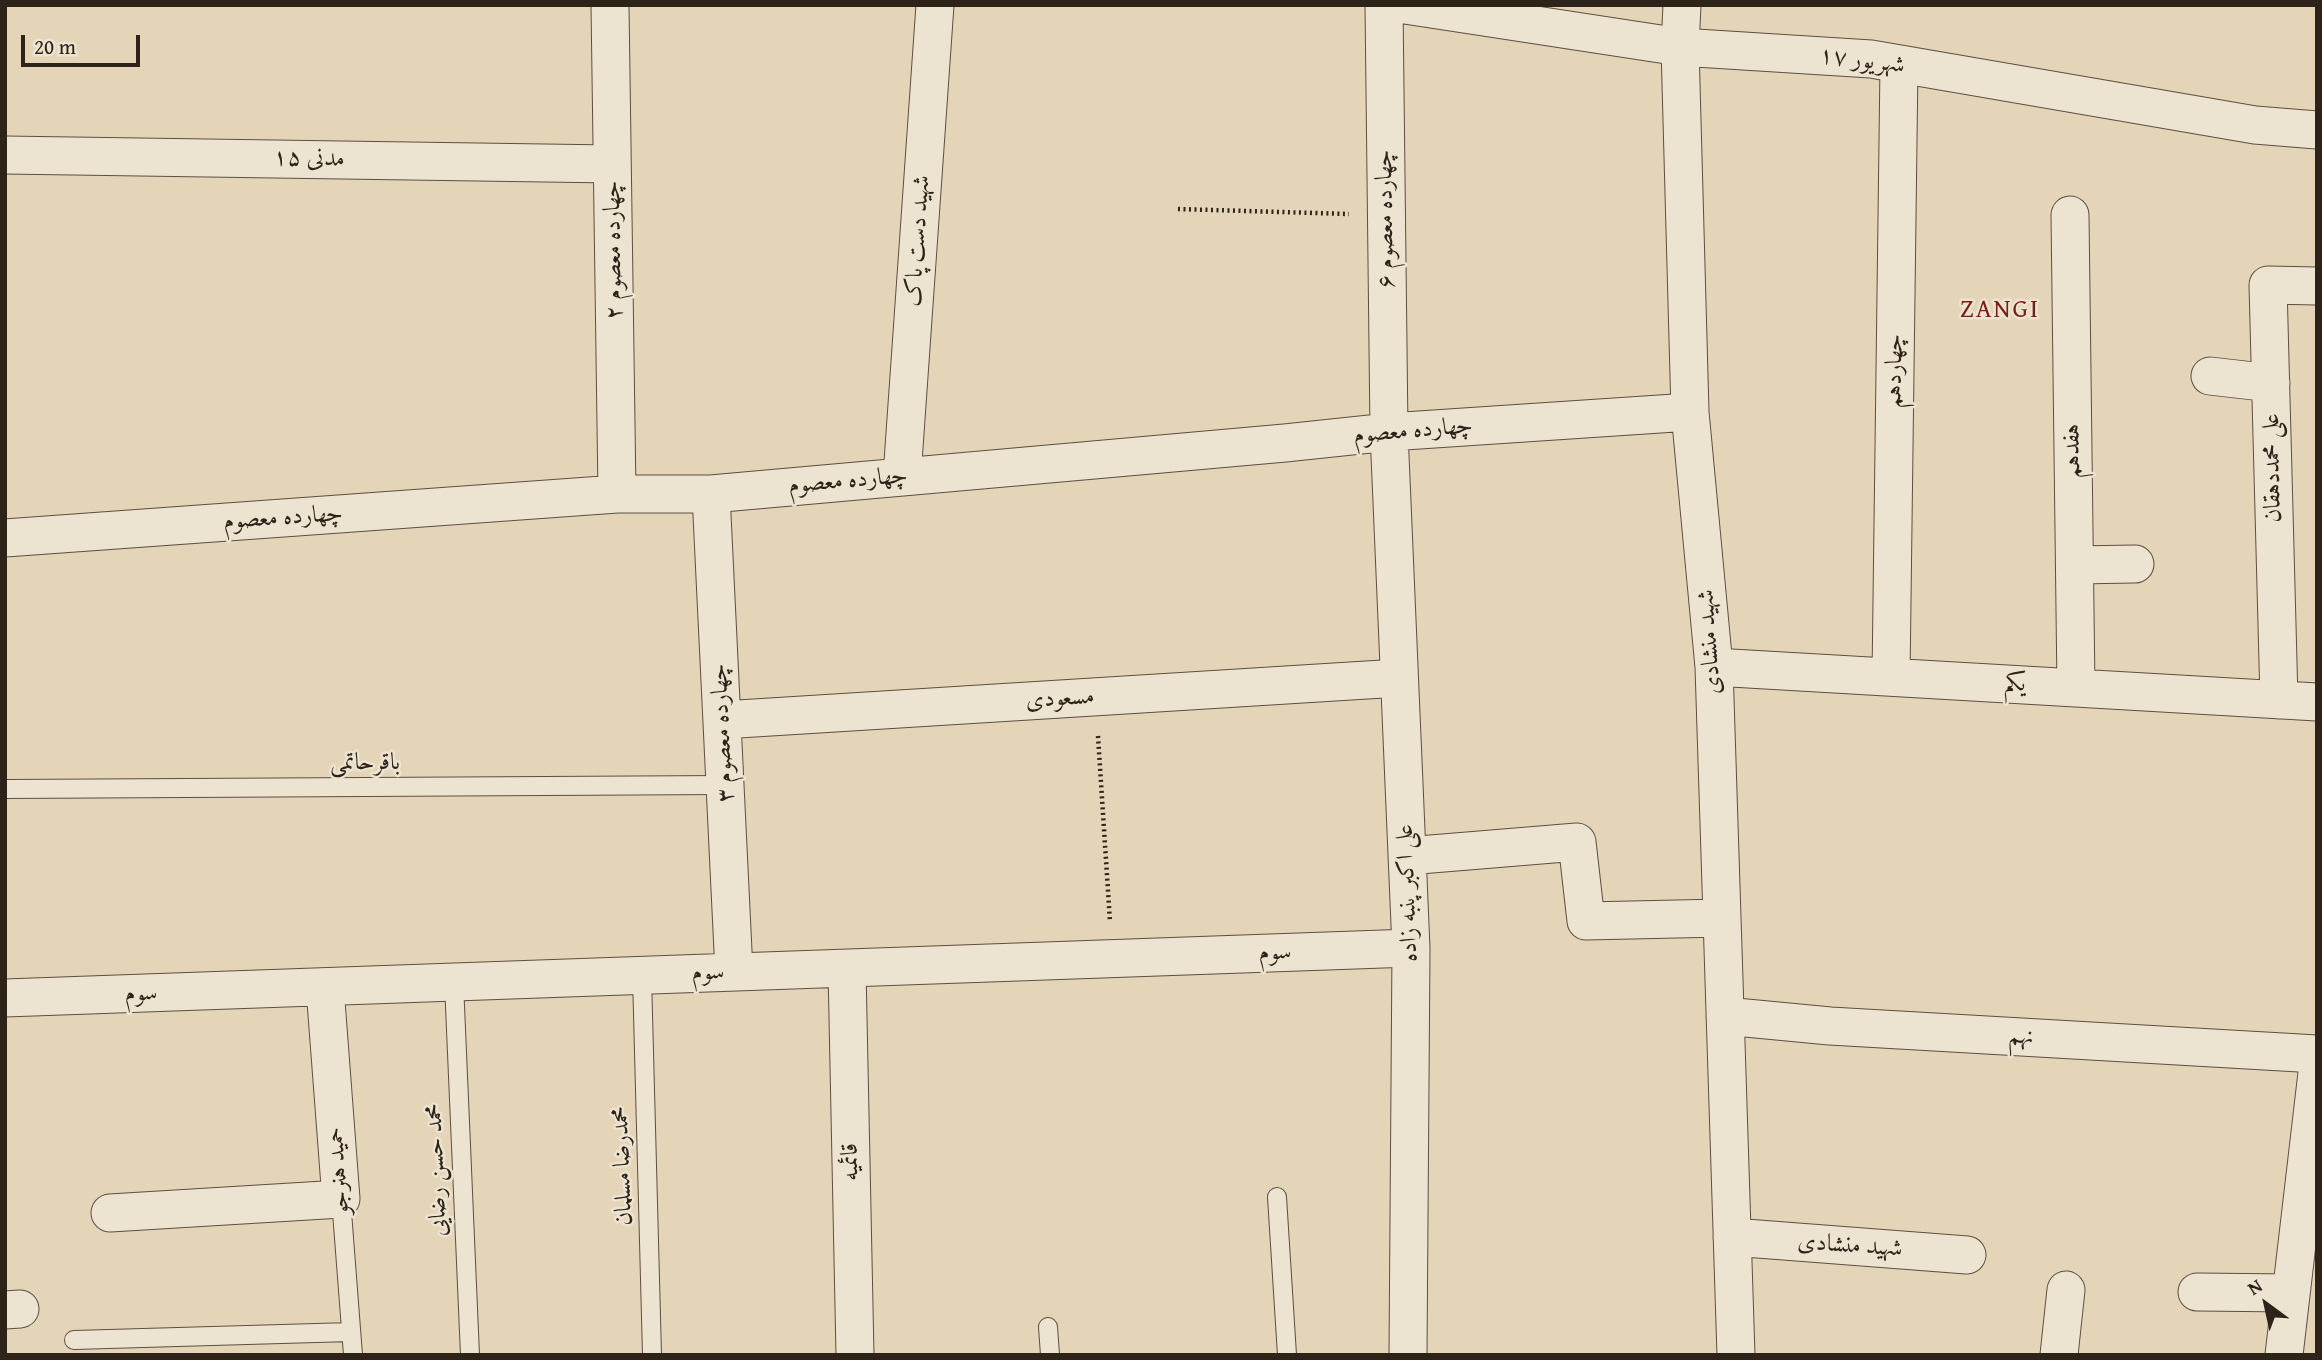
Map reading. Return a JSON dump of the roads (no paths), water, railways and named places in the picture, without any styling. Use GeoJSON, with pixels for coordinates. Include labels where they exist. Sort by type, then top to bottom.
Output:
{"type":"FeatureCollection","features":[{"type":"Feature","properties":{"kind":"street","name":"چهارده معصوم ۲"},"geometry":{"type":"LineString","coordinates":[[610,5],[617,494]]}},
{"type":"Feature","properties":{"kind":"street","name":"شهید دست پاک"},"geometry":{"type":"LineString","coordinates":[[902,476],[935,5]]}},
{"type":"Feature","properties":{"kind":"street","name":"چهارده معصوم ۶"},"geometry":{"type":"LineString","coordinates":[[1384,5],[1389,432]]}},
{"type":"Feature","properties":{"kind":"street","name":"۱۷ شهریور"},"geometry":{"type":"LineString","coordinates":[[1405,5],[1680,47],[1871,59],[2255,125],[2317,130]]}},
{"type":"Feature","properties":{"kind":"street","name":"شهید منشادی"},"geometry":{"type":"LineString","coordinates":[[1682,5],[1680,47],[1690,412],[1714,667],[1736,1355]]}},
{"type":"Feature","properties":{"kind":"street","name":"چهاردهم"},"geometry":{"type":"LineString","coordinates":[[1891,677],[1899,65]]}},
{"type":"Feature","properties":{"kind":"street","name":"مدنی ۱۵"},"geometry":{"type":"LineString","coordinates":[[5,155],[612,164]]}},
{"type":"Feature","properties":{"kind":"street","name":"هفدهم"},"geometry":{"type":"LineString","coordinates":[[2070,215],[2076,688]]}},
{"type":"Feature","properties":{"kind":"street","name":"علی محمددهقان"},"geometry":{"type":"LineString","coordinates":[[2279,700],[2268,285],[2317,286]]}},
{"type":"Feature","properties":{"kind":"street"},"geometry":{"type":"LineString","coordinates":[[2210,376],[2271,383]]}},
{"type":"Feature","properties":{"kind":"street","name":"چهارده معصوم"},"geometry":{"type":"LineString","coordinates":[[5,538],[617,494],[711,494],[1389,432],[1690,412]]}},
{"type":"Feature","properties":{"kind":"street","name":"علی اکبر پنبه زاده"},"geometry":{"type":"LineString","coordinates":[[1389,432],[1411,948],[1408,1355]]}},
{"type":"Feature","properties":{"kind":"street","name":"چهارده معصوم ۳"},"geometry":{"type":"LineString","coordinates":[[711,494],[734,972]]}},
{"type":"Feature","properties":{"kind":"street"},"geometry":{"type":"LineString","coordinates":[[2075,565],[2135,564]]}},
{"type":"Feature","properties":{"kind":"street","name":"یکم"},"geometry":{"type":"LineString","coordinates":[[1714,667],[2317,702]]}},
{"type":"Feature","properties":{"kind":"street","name":"مسعودی"},"geometry":{"type":"LineString","coordinates":[[722,720],[1399,678]]}},
{"type":"Feature","properties":{"kind":"street"},"geometry":{"type":"LineString","coordinates":[[1407,856],[1577,842],[1586,920],[1722,918]]}},
{"type":"Feature","properties":{"kind":"street","name":"سوم"},"geometry":{"type":"LineString","coordinates":[[5,998],[1411,948]]}},
{"type":"Feature","properties":{"kind":"street","name":"قائمیه"},"geometry":{"type":"LineString","coordinates":[[846,969],[855,1355]]}},
{"type":"Feature","properties":{"kind":"street","name":"حمید هنرجو"},"geometry":{"type":"LineString","coordinates":[[325,988],[341,1199]]}},
{"type":"Feature","properties":{"kind":"street","name":"نهم"},"geometry":{"type":"LineString","coordinates":[[1725,1016],[1830,1027],[2317,1054]]}},
{"type":"Feature","properties":{"kind":"street"},"geometry":{"type":"LineString","coordinates":[[2284,1355],[2317,1073]]}},
{"type":"Feature","properties":{"kind":"street"},"geometry":{"type":"LineString","coordinates":[[110,1213],[341,1199]]}},
{"type":"Feature","properties":{"kind":"street","name":"شهید منشادی"},"geometry":{"type":"LineString","coordinates":[[1732,1237],[1967,1255]]}},
{"type":"Feature","properties":{"kind":"street"},"geometry":{"type":"LineString","coordinates":[[2059,1355],[2066,1290]]}},
{"type":"Feature","properties":{"kind":"street"},"geometry":{"type":"LineString","coordinates":[[2197,1292],[2291,1293]]}},
{"type":"Feature","properties":{"kind":"lane","name":"باقرحاتمی"},"geometry":{"type":"LineString","coordinates":[[5,789],[725,785]]}},
{"type":"Feature","properties":{"kind":"lane","name":"محمدرضا مسلمان"},"geometry":{"type":"LineString","coordinates":[[642,976],[652,1355]]}},
{"type":"Feature","properties":{"kind":"lane","name":"محمد حسن رضایی"},"geometry":{"type":"LineString","coordinates":[[454,983],[470,1355]]}},
{"type":"Feature","properties":{"kind":"lane"},"geometry":{"type":"LineString","coordinates":[[1277,1197],[1287,1355]]}},
{"type":"Feature","properties":{"kind":"lane","name":"حمید هنرجو"},"geometry":{"type":"LineString","coordinates":[[341,1199],[352,1355]]}},
{"type":"Feature","properties":{"kind":"lane"},"geometry":{"type":"LineString","coordinates":[[1048,1327],[1050,1355]]}},
{"type":"Feature","properties":{"kind":"lane"},"geometry":{"type":"LineString","coordinates":[[74,1340],[351,1332]]}},
{"type":"Feature","properties":{"kind":"district","name":"ZANGI"},"geometry":{"type":"Point","coordinates":[2000,310]}}]}
